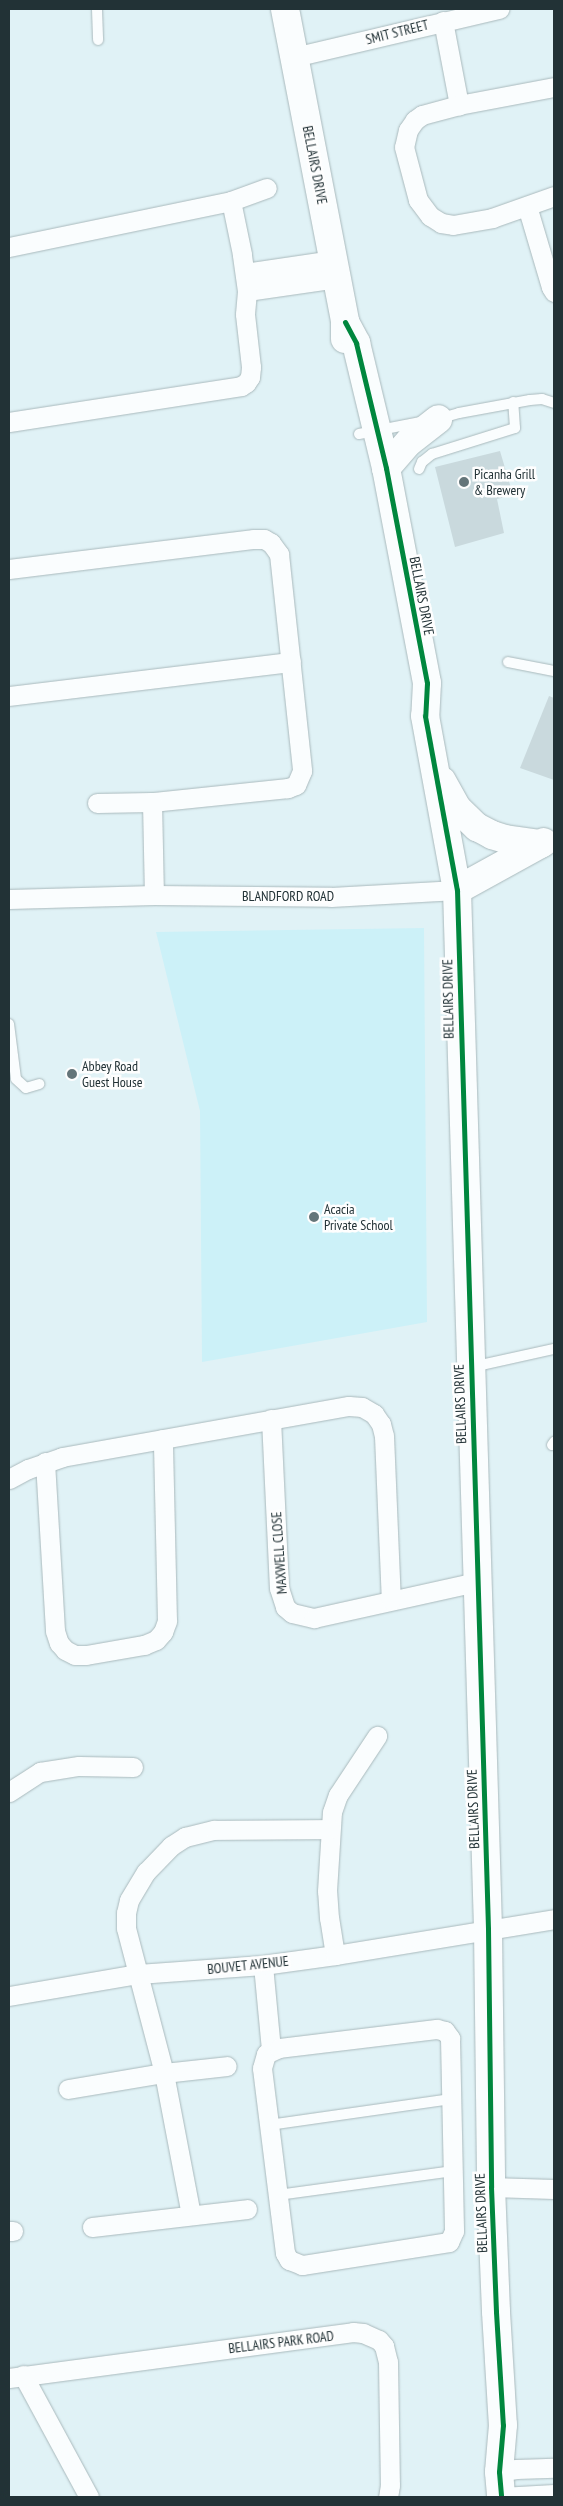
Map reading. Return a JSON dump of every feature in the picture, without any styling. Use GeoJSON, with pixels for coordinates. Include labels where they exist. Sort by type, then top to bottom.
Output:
{"type":"FeatureCollection","features":[{"type":"Feature","properties":{"kind":"street","name":"BELLAIRS DRIVE"},"geometry":{"type":"LineString","coordinates":[[285,9],[345,322],[345,347],[368,432],[409,686],[425,716]]}},
{"type":"Feature","properties":{"kind":"street","name":"SMIT STREET"},"geometry":{"type":"LineString","coordinates":[[294,57],[500,9]]}},
{"type":"Feature","properties":{"kind":"street"},"geometry":{"type":"LineString","coordinates":[[443,21],[458,105]]}},
{"type":"Feature","properties":{"kind":"street"},"geometry":{"type":"LineString","coordinates":[[554,87],[458,105],[422,115],[414,120],[408,130],[404,147],[418,200],[430,216],[441,223],[452,225],[492,218],[554,196]]}},
{"type":"Feature","properties":{"kind":"street"},"geometry":{"type":"LineString","coordinates":[[9,247],[231,201],[267,188]]}},
{"type":"Feature","properties":{"kind":"street"},"geometry":{"type":"LineString","coordinates":[[9,422],[241,386],[250,377],[251,367],[245,314],[247,291],[231,201]]}},
{"type":"Feature","properties":{"kind":"street"},"geometry":{"type":"LineString","coordinates":[[527,206],[554,292]]}},
{"type":"Feature","properties":{"kind":"street"},"geometry":{"type":"LineString","coordinates":[[245,272],[335,269]]}},
{"type":"Feature","properties":{"kind":"street"},"geometry":{"type":"LineString","coordinates":[[247,291],[335,269]]}},
{"type":"Feature","properties":{"kind":"street"},"geometry":{"type":"LineString","coordinates":[[386,468],[409,442],[438,419]]}},
{"type":"Feature","properties":{"kind":"street","name":"BELLAIRS DRIVE"},"geometry":{"type":"LineString","coordinates":[[368,432],[386,468],[427,683],[425,716],[457,890],[488,1929],[491,2187],[496,2309],[509,2488]]}},
{"type":"Feature","properties":{"kind":"street"},"geometry":{"type":"LineString","coordinates":[[9,569],[254,539],[264,539],[276,548],[291,662],[302,771],[296,785],[288,788],[152,802],[97,803]]}},
{"type":"Feature","properties":{"kind":"street"},"geometry":{"type":"LineString","coordinates":[[9,696],[291,662]]}},
{"type":"Feature","properties":{"kind":"street"},"geometry":{"type":"LineString","coordinates":[[433,764],[457,808],[477,827],[505,839],[548,840]]}},
{"type":"Feature","properties":{"kind":"street"},"geometry":{"type":"LineString","coordinates":[[152,802],[154,895]]}},
{"type":"Feature","properties":{"kind":"street","name":"BLANDFORD ROAD"},"geometry":{"type":"LineString","coordinates":[[9,899],[154,895],[331,898],[457,890],[548,840]]}},
{"type":"Feature","properties":{"kind":"street"},"geometry":{"type":"LineString","coordinates":[[9,1479],[45,1462],[271,1419],[349,1406],[362,1407],[374,1414],[381,1424],[384,1436],[391,1600]]}},
{"type":"Feature","properties":{"kind":"street","name":"MAXWELL CLOSE"},"geometry":{"type":"LineString","coordinates":[[271,1419],[279,1588],[285,1607],[292,1613],[314,1618],[477,1582]]}},
{"type":"Feature","properties":{"kind":"street"},"geometry":{"type":"LineString","coordinates":[[45,1462],[55,1631],[59,1643],[65,1650],[75,1655],[86,1655],[144,1645],[156,1640],[167,1621],[163,1439]]}},
{"type":"Feature","properties":{"kind":"street"},"geometry":{"type":"LineString","coordinates":[[335,1955],[327,1891],[330,1829],[338,1796],[377,1736]]}},
{"type":"Feature","properties":{"kind":"street"},"geometry":{"type":"LineString","coordinates":[[9,1792],[40,1772],[79,1766],[133,1767]]}},
{"type":"Feature","properties":{"kind":"street"},"geometry":{"type":"LineString","coordinates":[[191,2215],[164,2073],[126,1928],[126,1913],[129,1900],[146,1872],[170,1846],[185,1837],[214,1830],[330,1829]]}},
{"type":"Feature","properties":{"kind":"street","name":"BOUVET AVENUE"},"geometry":{"type":"LineString","coordinates":[[9,1996],[138,1974],[263,1965],[335,1955],[554,1919]]}},
{"type":"Feature","properties":{"kind":"street"},"geometry":{"type":"LineString","coordinates":[[263,1965],[272,2050]]}},
{"type":"Feature","properties":{"kind":"street"},"geometry":{"type":"LineString","coordinates":[[441,2029],[448,2033],[450,2038],[451,2099],[454,2231],[449,2242],[302,2265],[289,2260],[285,2253],[262,2068],[263,2060],[272,2050],[441,2029]]}},
{"type":"Feature","properties":{"kind":"street"},"geometry":{"type":"LineString","coordinates":[[68,2089],[164,2073],[227,2066]]}},
{"type":"Feature","properties":{"kind":"street"},"geometry":{"type":"LineString","coordinates":[[491,2187],[554,2189]]}},
{"type":"Feature","properties":{"kind":"street"},"geometry":{"type":"LineString","coordinates":[[92,2227],[247,2209]]}},
{"type":"Feature","properties":{"kind":"street","name":"BELLAIRS PARK ROAD"},"geometry":{"type":"LineString","coordinates":[[89,2497],[16,2376],[353,2332],[363,2333],[379,2340],[384,2346],[388,2362],[390,2485],[388,2497]]}},
{"type":"Feature","properties":{"kind":"street"},"geometry":{"type":"LineString","coordinates":[[509,2488],[554,2468]]}},
{"type":"Feature","properties":{"kind":"street"},"geometry":{"type":"LineString","coordinates":[[509,2488],[554,2494]]}},
{"type":"Feature","properties":{"kind":"lane"},"geometry":{"type":"LineString","coordinates":[[97,9],[98,40]]}},
{"type":"Feature","properties":{"kind":"lane"},"geometry":{"type":"LineString","coordinates":[[368,432],[513,402],[542,399],[554,403]]}},
{"type":"Feature","properties":{"kind":"lane"},"geometry":{"type":"LineString","coordinates":[[419,470],[426,458],[432,454],[515,428],[513,402]]}},
{"type":"Feature","properties":{"kind":"lane"},"geometry":{"type":"LineString","coordinates":[[508,662],[554,671]]}},
{"type":"Feature","properties":{"kind":"lane"},"geometry":{"type":"LineString","coordinates":[[9,1024],[16,1079],[26,1088],[39,1084]]}},
{"type":"Feature","properties":{"kind":"lane"},"geometry":{"type":"LineString","coordinates":[[470,1367],[554,1349]]}},
{"type":"Feature","properties":{"kind":"lane"},"geometry":{"type":"LineString","coordinates":[[269,2125],[451,2099]]}},
{"type":"Feature","properties":{"kind":"lane"},"geometry":{"type":"LineString","coordinates":[[278,2195],[453,2171]]}},
{"type":"Feature","properties":{"kind":"shaded area","name":"Acacia Private School"},"geometry":{"type":"Polygon","coordinates":[[[424,928],[427,1322],[202,1362],[200,1111],[156,932],[424,928]]]}},
{"type":"Feature","properties":{"kind":"building"},"geometry":{"type":"Polygon","coordinates":[[[500,451],[513,495],[497,499],[504,533],[455,547],[435,467],[500,451]]]}},
{"type":"Feature","properties":{"kind":"building"},"geometry":{"type":"Polygon","coordinates":[[[549,696],[554,698],[554,780],[520,768],[549,696]]]}},
{"type":"Feature","properties":{"kind":"cycle path"},"geometry":{"type":"LineString","coordinates":[[345,322],[356,343],[386,468],[427,683],[425,716],[457,890],[488,1929],[491,2187],[503,2425],[499,2472],[501,2497]]}},
{"type":"Feature","properties":{"kind":"place","name":"Picanha Grill & Brewery"},"geometry":{"type":"Point","coordinates":[464,482]}},
{"type":"Feature","properties":{"kind":"place","name":"Abbey Road Guest House"},"geometry":{"type":"Point","coordinates":[72,1074]}},
{"type":"Feature","properties":{"kind":"place","name":"Acacia Private School"},"geometry":{"type":"Point","coordinates":[314,1217]}}]}
